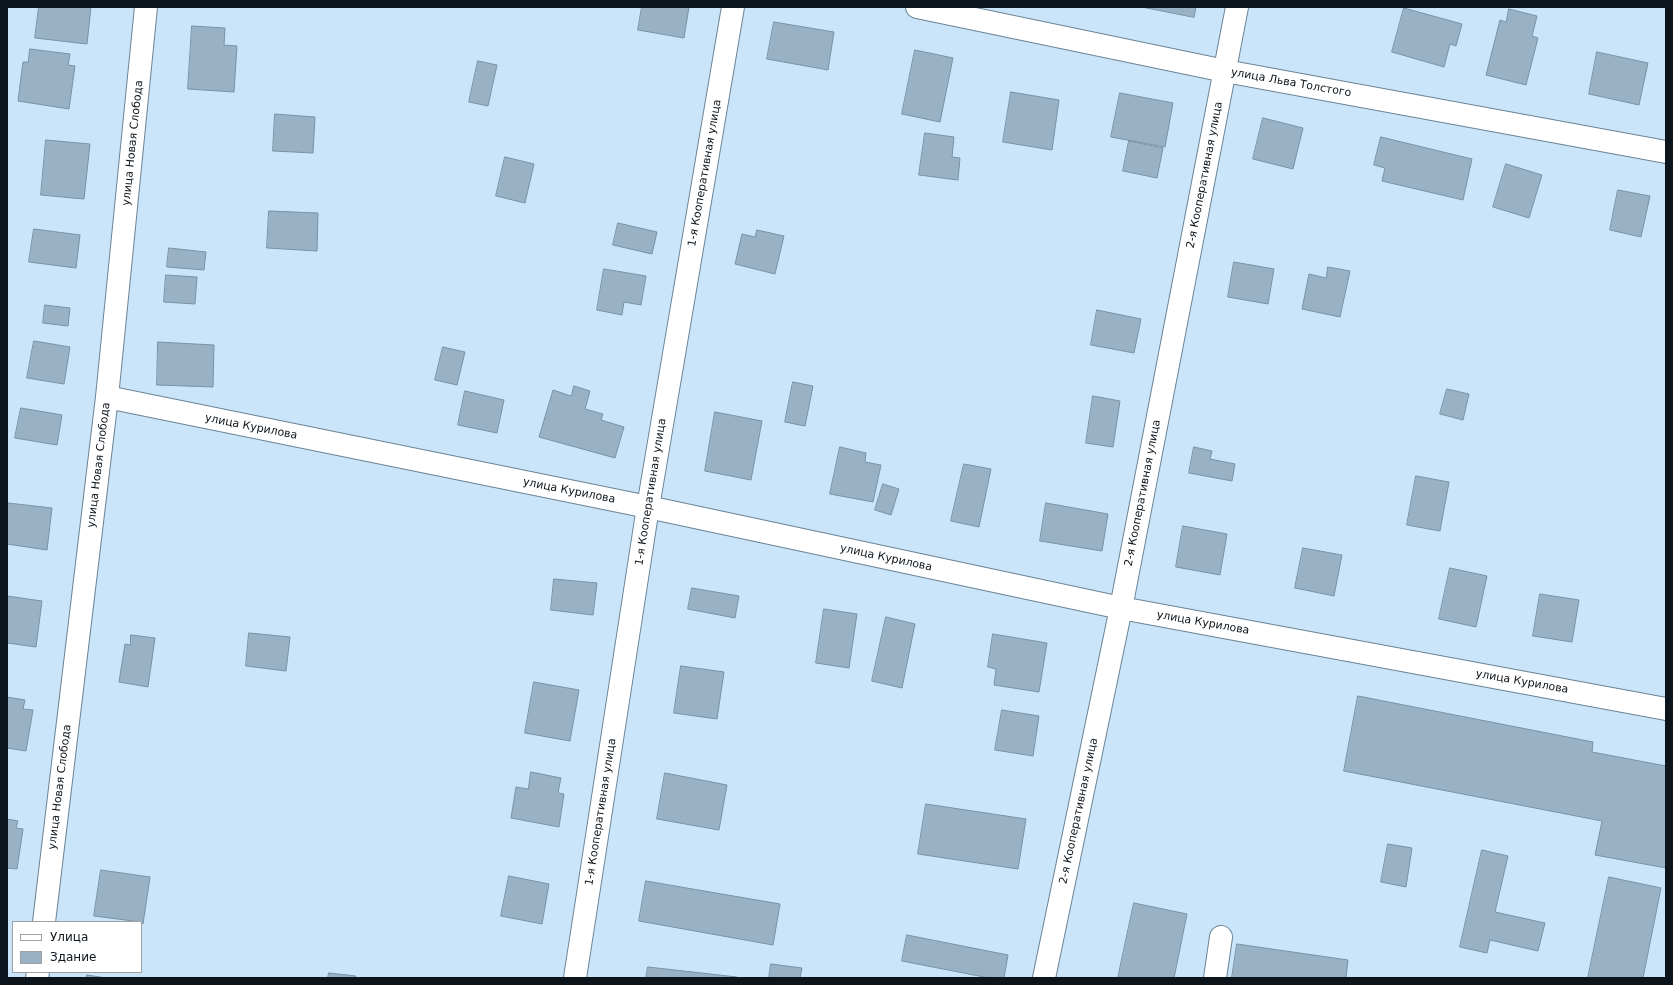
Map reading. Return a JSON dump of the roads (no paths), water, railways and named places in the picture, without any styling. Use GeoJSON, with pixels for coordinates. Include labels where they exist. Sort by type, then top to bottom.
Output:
{"type":"FeatureCollection","features":[{"type":"Feature","properties":{"kind":"street","name":"улица Новая Слобода"},"geometry":{"type":"LineString","coordinates":[[44,921],[107,397],[146,7]]}},
{"type":"Feature","properties":{"kind":"street","name":"1-я Кооперативная улица"},"geometry":{"type":"LineString","coordinates":[[575,978],[648,507],[733,7]]}},
{"type":"Feature","properties":{"kind":"street","name":"улица Льва Толстого"},"geometry":{"type":"LineString","coordinates":[[917,7],[1225,71],[1666,152]]}},
{"type":"Feature","properties":{"kind":"street","name":"2-я Кооперативная улица"},"geometry":{"type":"LineString","coordinates":[[1044,978],[1121,608],[1237,7]]}},
{"type":"Feature","properties":{"kind":"street","name":"улица Курилова"},"geometry":{"type":"LineString","coordinates":[[107,397],[648,507],[1121,608],[1666,709]]}},
{"type":"Feature","properties":{"kind":"street"},"geometry":{"type":"LineString","coordinates":[[1215,978],[1221,938]]}}]}
